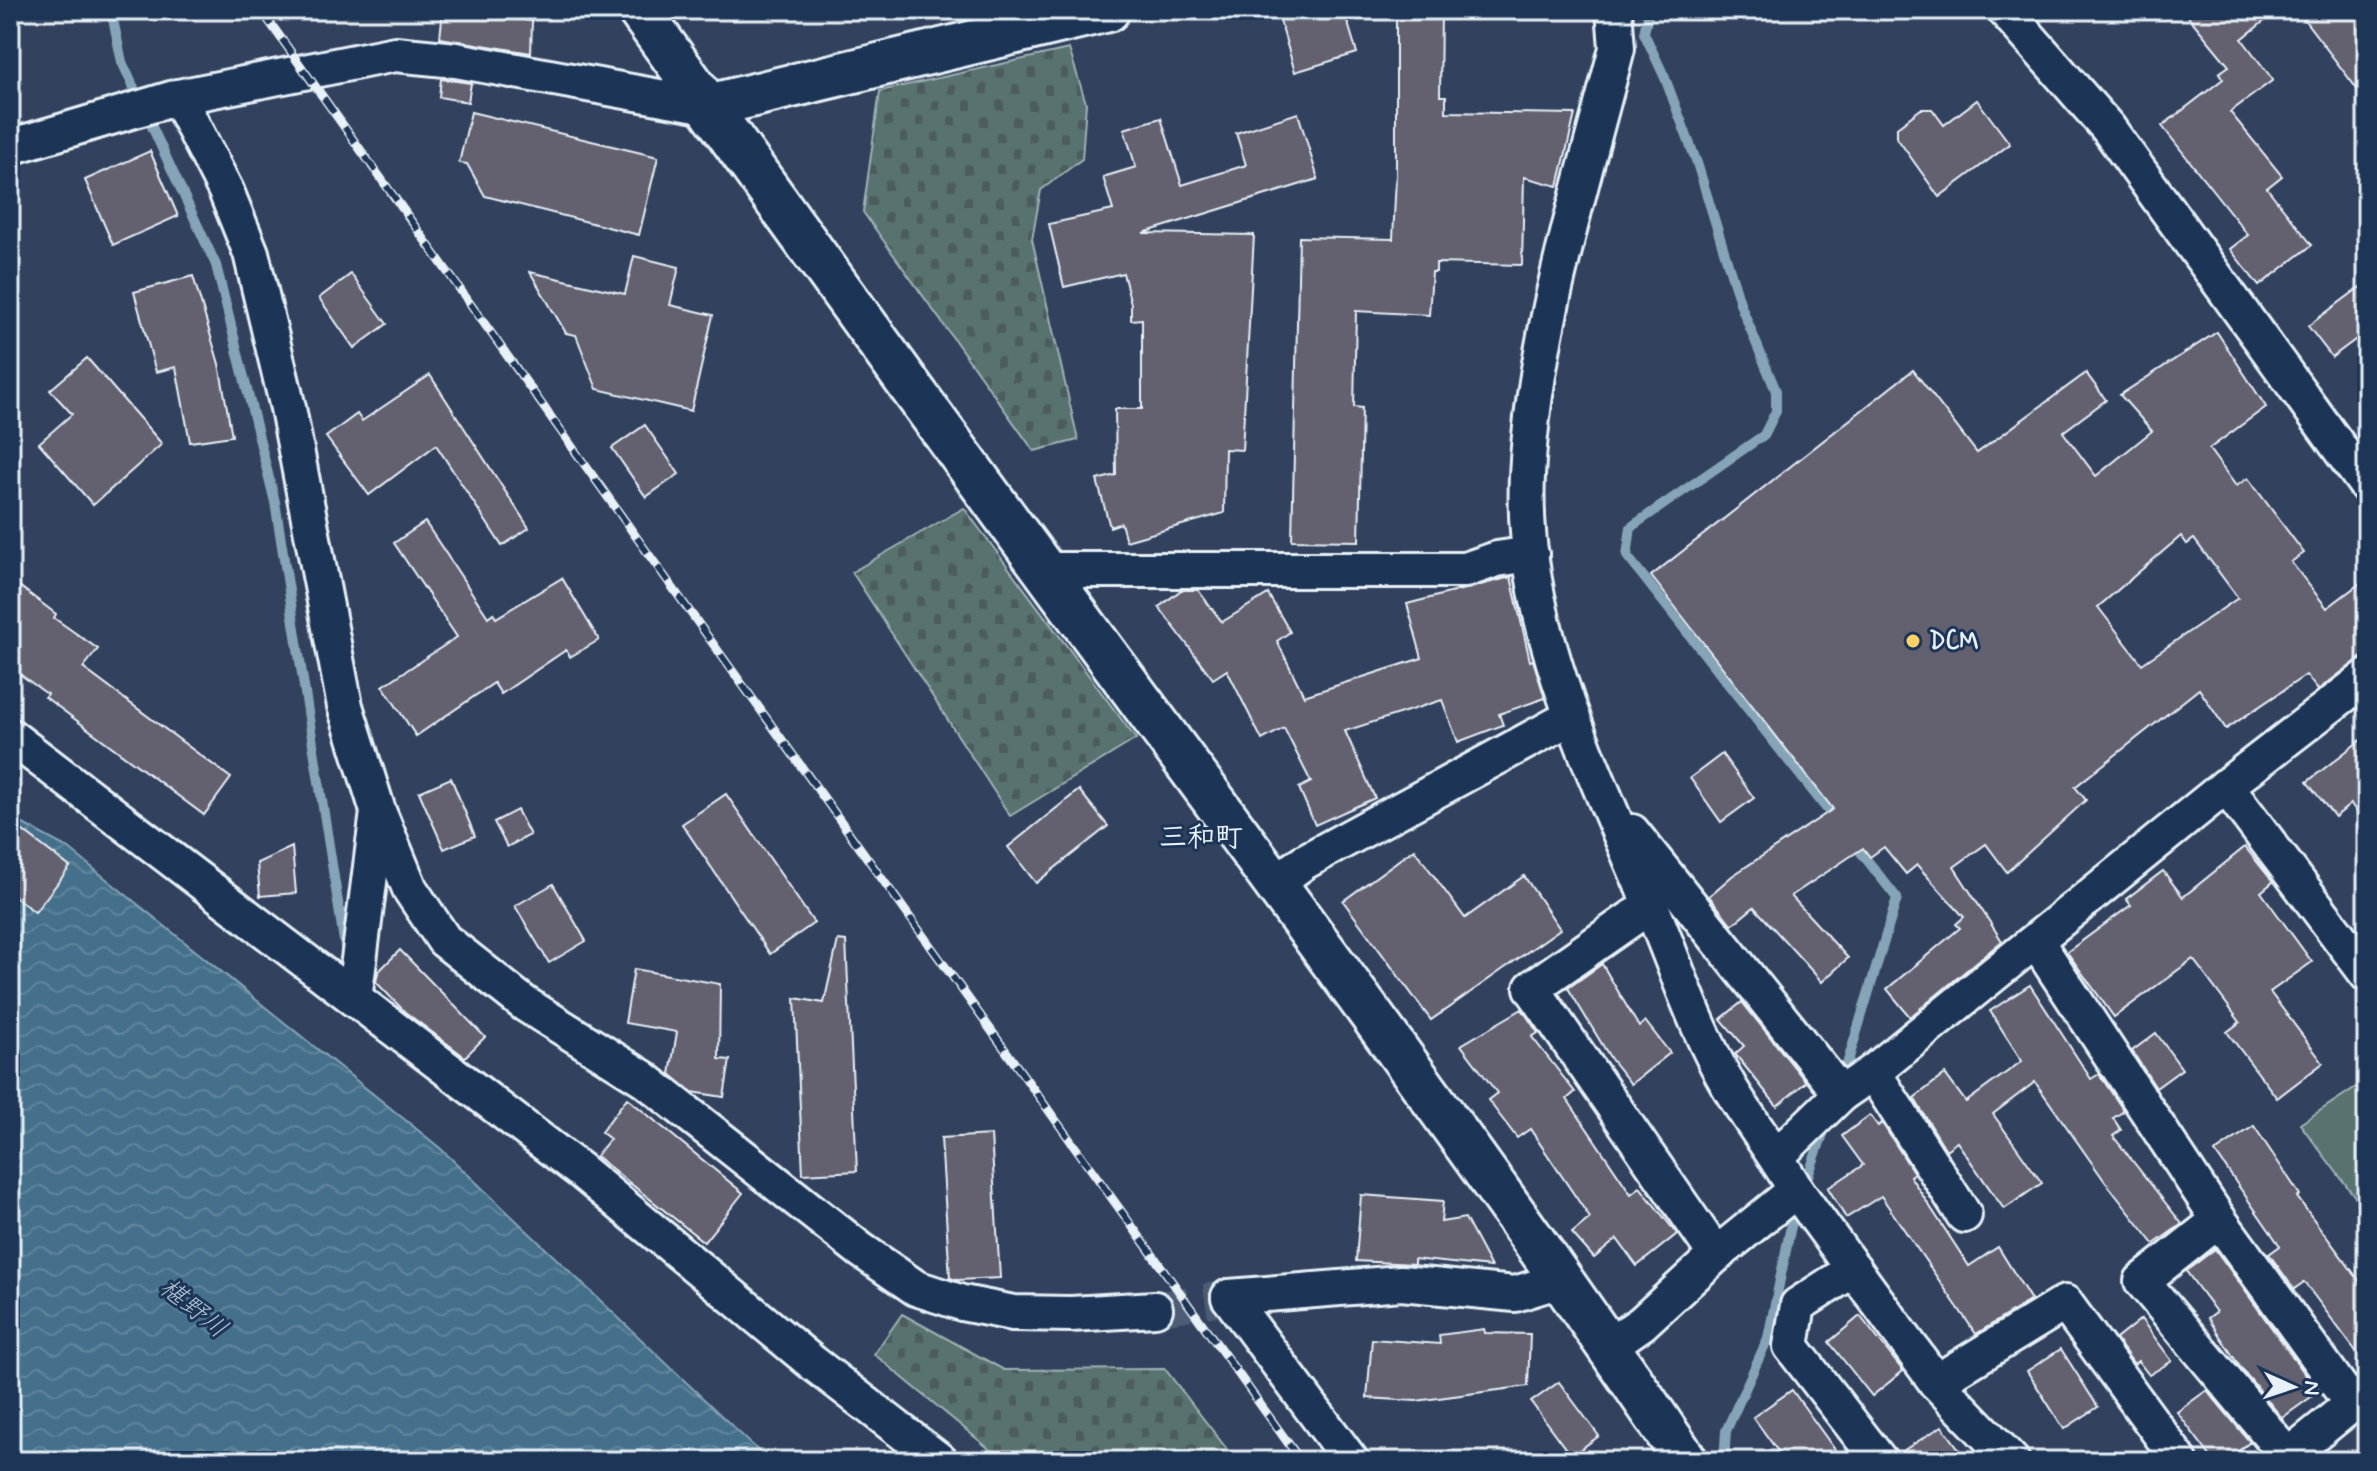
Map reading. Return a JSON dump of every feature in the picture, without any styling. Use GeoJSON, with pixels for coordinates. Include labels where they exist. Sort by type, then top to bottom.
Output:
{"type":"FeatureCollection","features":[{"type":"Feature","properties":{"kind":"street"},"geometry":{"type":"LineString","coordinates":[[639,10],[1044,570],[1275,883],[1609,1346],[1686,1461]]}},
{"type":"Feature","properties":{"kind":"street"},"geometry":{"type":"LineString","coordinates":[[1614,10],[1617,48],[1550,313],[1535,401],[1527,477],[1531,554],[1545,626],[1571,717],[1651,905],[1685,998],[1730,1087],[1796,1190],[1936,1382],[2012,1461]]}},
{"type":"Feature","properties":{"kind":"street"},"geometry":{"type":"LineString","coordinates":[[2005,10],[2108,128],[2367,486]]}},
{"type":"Feature","properties":{"kind":"street"},"geometry":{"type":"LineString","coordinates":[[10,147],[178,97],[395,54],[456,60],[708,106],[1092,12]]}},
{"type":"Feature","properties":{"kind":"street"},"geometry":{"type":"LineString","coordinates":[[178,97],[226,191],[251,253],[288,408],[345,706],[378,811],[410,889],[444,940],[525,1004],[643,1078],[861,1250],[916,1288],[962,1303],[1013,1313],[1071,1314],[1155,1309]]}},
{"type":"Feature","properties":{"kind":"street"},"geometry":{"type":"LineString","coordinates":[[1044,570],[1465,570],[1497,559],[1531,554]]}},
{"type":"Feature","properties":{"kind":"street"},"geometry":{"type":"LineString","coordinates":[[1777,1156],[1841,1094],[1873,1072],[2226,786],[2367,677]]}},
{"type":"Feature","properties":{"kind":"street"},"geometry":{"type":"LineString","coordinates":[[1275,883],[1304,862],[1571,717]]}},
{"type":"Feature","properties":{"kind":"street"},"geometry":{"type":"LineString","coordinates":[[10,736],[581,1171],[813,1363],[940,1461]]}},
{"type":"Feature","properties":{"kind":"street"},"geometry":{"type":"LineString","coordinates":[[2226,786],[2367,974]]}},
{"type":"Feature","properties":{"kind":"street"},"geometry":{"type":"LineString","coordinates":[[1602,794],[1841,1094]]}},
{"type":"Feature","properties":{"kind":"street"},"geometry":{"type":"LineString","coordinates":[[354,999],[378,811]]}},
{"type":"Feature","properties":{"kind":"street"},"geometry":{"type":"LineString","coordinates":[[1651,905],[1532,988],[1716,1255]]}},
{"type":"Feature","properties":{"kind":"street"},"geometry":{"type":"LineString","coordinates":[[2036,941],[2219,1220],[2359,1398],[2283,1459],[2142,1281],[2219,1220]]}},
{"type":"Feature","properties":{"kind":"street"},"geometry":{"type":"LineString","coordinates":[[1873,1072],[1964,1215]]}},
{"type":"Feature","properties":{"kind":"street"},"geometry":{"type":"LineString","coordinates":[[1609,1346],[1642,1323],[1716,1255],[1796,1190]]}},
{"type":"Feature","properties":{"kind":"street"},"geometry":{"type":"LineString","coordinates":[[1854,1269],[1798,1305],[1791,1346],[1880,1461]]}},
{"type":"Feature","properties":{"kind":"street"},"geometry":{"type":"LineString","coordinates":[[1351,1461],[1229,1297],[1401,1283],[1515,1294],[1560,1280]]}},
{"type":"Feature","properties":{"kind":"street"},"geometry":{"type":"LineString","coordinates":[[1936,1382],[2065,1303],[2180,1461]]}},
{"type":"Feature","properties":{"kind":"green space"},"geometry":{"type":"Polygon","coordinates":[[[1069,49],[1086,103],[1082,159],[1041,190],[1032,239],[1078,440],[1034,451],[863,212],[880,91],[1069,49]]]}},
{"type":"Feature","properties":{"kind":"green space"},"geometry":{"type":"Polygon","coordinates":[[[964,508],[1136,739],[1010,816],[852,572],[964,508]]]}},
{"type":"Feature","properties":{"kind":"green space"},"geometry":{"type":"Polygon","coordinates":[[[2356,1087],[2367,1103],[2367,1189],[2356,1198],[2300,1124],[2356,1087]]]}},
{"type":"Feature","properties":{"kind":"green space"},"geometry":{"type":"Polygon","coordinates":[[[902,1314],[1004,1370],[1165,1369],[1236,1461],[1004,1461],[874,1354],[902,1314]]]}},
{"type":"Feature","properties":{"kind":"water","name":"椹野川"},"geometry":{"type":"Polygon","coordinates":[[[10,817],[68,848],[440,1148],[769,1461],[11,1461],[10,817]]]}},
{"type":"Feature","properties":{"kind":"building"},"geometry":{"type":"Polygon","coordinates":[[[443,10],[532,21],[531,53],[440,38],[443,10]]]}},
{"type":"Feature","properties":{"kind":"building"},"geometry":{"type":"Polygon","coordinates":[[[1300,10],[1344,10],[1357,53],[1295,72],[1279,17],[1300,10]]]}},
{"type":"Feature","properties":{"kind":"building"},"geometry":{"type":"Polygon","coordinates":[[[1396,10],[1441,10],[1440,96],[1446,96],[1446,112],[1575,114],[1558,186],[1524,177],[1522,265],[1436,263],[1436,272],[1432,272],[1429,315],[1356,311],[1354,407],[1362,408],[1359,541],[1292,540],[1299,237],[1393,239],[1396,10]]]}},
{"type":"Feature","properties":{"kind":"building"},"geometry":{"type":"Polygon","coordinates":[[[2183,10],[2278,10],[2242,39],[2273,80],[2230,112],[2282,176],[2267,188],[2312,245],[2259,286],[2230,249],[2248,235],[2162,126],[2223,79],[2219,73],[2229,66],[2183,10]]]}},
{"type":"Feature","properties":{"kind":"building"},"geometry":{"type":"Polygon","coordinates":[[[2297,10],[2367,10],[2367,102],[2297,10]]]}},
{"type":"Feature","properties":{"kind":"building"},"geometry":{"type":"Polygon","coordinates":[[[441,79],[471,83],[468,102],[439,97],[441,79]]]}},
{"type":"Feature","properties":{"kind":"building"},"geometry":{"type":"Polygon","coordinates":[[[1977,100],[2010,144],[1939,197],[1897,138],[1897,127],[1921,109],[1932,109],[1944,125],[1977,100]]]}},
{"type":"Feature","properties":{"kind":"building"},"geometry":{"type":"Polygon","coordinates":[[[471,112],[658,157],[639,235],[485,196],[467,164],[459,163],[471,112]]]}},
{"type":"Feature","properties":{"kind":"building"},"geometry":{"type":"Polygon","coordinates":[[[1298,113],[1318,179],[1143,233],[1254,235],[1242,450],[1225,449],[1224,513],[1126,541],[1121,523],[1110,527],[1097,480],[1116,475],[1115,409],[1142,409],[1142,319],[1131,320],[1131,304],[1123,273],[1064,287],[1049,224],[1113,210],[1103,177],[1136,167],[1124,129],[1161,118],[1182,185],[1246,165],[1236,133],[1298,113]]]}},
{"type":"Feature","properties":{"kind":"building"},"geometry":{"type":"Polygon","coordinates":[[[150,151],[178,216],[113,245],[85,180],[150,151]]]}},
{"type":"Feature","properties":{"kind":"building"},"geometry":{"type":"Polygon","coordinates":[[[634,256],[679,267],[670,305],[713,315],[691,411],[597,389],[576,335],[566,333],[530,272],[625,294],[634,256]]]}},
{"type":"Feature","properties":{"kind":"building"},"geometry":{"type":"Polygon","coordinates":[[[351,274],[387,324],[354,348],[319,298],[351,274]]]}},
{"type":"Feature","properties":{"kind":"building"},"geometry":{"type":"Polygon","coordinates":[[[193,276],[219,364],[232,436],[190,442],[176,367],[156,372],[134,292],[193,276]]]}},
{"type":"Feature","properties":{"kind":"building"},"geometry":{"type":"Polygon","coordinates":[[[2367,282],[2367,331],[2332,357],[2308,326],[2367,282]]]}},
{"type":"Feature","properties":{"kind":"building"},"geometry":{"type":"Polygon","coordinates":[[[2217,332],[2266,407],[2209,449],[2236,486],[2248,478],[2304,553],[2291,562],[2327,608],[2367,578],[2367,653],[2318,690],[2306,675],[2226,729],[2199,689],[2075,787],[2086,800],[2007,872],[1986,844],[1954,867],[2002,941],[1910,1017],[1887,989],[1960,928],[1956,924],[1964,917],[1917,865],[1906,874],[1884,847],[1870,857],[1863,848],[1791,896],[1848,958],[1822,982],[1754,907],[1732,925],[1709,896],[1732,876],[1833,809],[1651,576],[1913,370],[1977,453],[2086,373],[2106,400],[2063,432],[2096,476],[2152,431],[2120,395],[2217,332]],[[2181,536],[2098,607],[2142,664],[2238,598],[2194,539],[2187,544],[2181,536]]]}},
{"type":"Feature","properties":{"kind":"building"},"geometry":{"type":"Polygon","coordinates":[[[87,358],[162,444],[93,505],[39,443],[72,414],[50,390],[87,358]]]}},
{"type":"Feature","properties":{"kind":"building"},"geometry":{"type":"Polygon","coordinates":[[[430,375],[529,528],[502,546],[436,445],[369,495],[326,437],[357,414],[362,421],[430,375]]]}},
{"type":"Feature","properties":{"kind":"building"},"geometry":{"type":"Polygon","coordinates":[[[645,425],[679,474],[646,497],[612,448],[645,425]]]}},
{"type":"Feature","properties":{"kind":"building"},"geometry":{"type":"Polygon","coordinates":[[[425,522],[488,617],[493,613],[496,618],[562,578],[599,640],[570,657],[566,650],[501,694],[494,683],[416,736],[383,686],[457,637],[394,543],[425,522]]]}},
{"type":"Feature","properties":{"kind":"building"},"geometry":{"type":"Polygon","coordinates":[[[1511,577],[1530,661],[1533,660],[1545,698],[1499,714],[1503,725],[1458,742],[1442,700],[1345,731],[1375,798],[1315,825],[1299,788],[1311,782],[1284,728],[1262,740],[1227,670],[1213,679],[1159,607],[1181,590],[1198,590],[1222,622],[1268,594],[1290,632],[1277,641],[1304,696],[1422,658],[1407,604],[1511,577]]]}},
{"type":"Feature","properties":{"kind":"building"},"geometry":{"type":"Polygon","coordinates":[[[10,579],[56,614],[54,618],[98,649],[83,668],[231,778],[204,815],[45,697],[47,694],[10,667],[10,579]]]}},
{"type":"Feature","properties":{"kind":"building"},"geometry":{"type":"Polygon","coordinates":[[[2367,735],[2367,826],[2351,804],[2335,817],[2307,782],[2367,735]]]}},
{"type":"Feature","properties":{"kind":"building"},"geometry":{"type":"Polygon","coordinates":[[[1722,754],[1754,798],[1721,822],[1690,778],[1722,754]]]}},
{"type":"Feature","properties":{"kind":"building"},"geometry":{"type":"Polygon","coordinates":[[[451,778],[475,836],[444,849],[419,792],[451,778]]]}},
{"type":"Feature","properties":{"kind":"building"},"geometry":{"type":"Polygon","coordinates":[[[1079,790],[1108,826],[1036,883],[1008,847],[1079,790]]]}},
{"type":"Feature","properties":{"kind":"building"},"geometry":{"type":"Polygon","coordinates":[[[726,794],[814,923],[770,954],[682,824],[726,794]]]}},
{"type":"Feature","properties":{"kind":"building"},"geometry":{"type":"Polygon","coordinates":[[[517,810],[530,835],[507,847],[494,822],[517,810]]]}},
{"type":"Feature","properties":{"kind":"building"},"geometry":{"type":"Polygon","coordinates":[[[10,821],[70,867],[35,912],[10,893],[10,821]]]}},
{"type":"Feature","properties":{"kind":"building"},"geometry":{"type":"Polygon","coordinates":[[[292,847],[296,893],[260,896],[257,863],[292,847]]]}},
{"type":"Feature","properties":{"kind":"building"},"geometry":{"type":"Polygon","coordinates":[[[2245,847],[2273,882],[2261,892],[2312,962],[2270,992],[2323,1063],[2277,1098],[2227,1032],[2240,1022],[2193,959],[2114,1017],[2067,952],[2131,905],[2126,899],[2163,871],[2183,897],[2245,847]]]}},
{"type":"Feature","properties":{"kind":"building"},"geometry":{"type":"Polygon","coordinates":[[[1414,849],[1465,918],[1524,876],[1560,929],[1431,1020],[1343,901],[1414,849]]]}},
{"type":"Feature","properties":{"kind":"building"},"geometry":{"type":"Polygon","coordinates":[[[553,884],[586,941],[549,963],[515,906],[553,884]]]}},
{"type":"Feature","properties":{"kind":"building"},"geometry":{"type":"Polygon","coordinates":[[[838,940],[846,941],[857,1171],[803,1174],[795,998],[824,1003],[838,940]]]}},
{"type":"Feature","properties":{"kind":"building"},"geometry":{"type":"Polygon","coordinates":[[[400,950],[485,1037],[465,1057],[405,1012],[376,982],[378,972],[400,950]]]}},
{"type":"Feature","properties":{"kind":"building"},"geometry":{"type":"Polygon","coordinates":[[[1602,964],[1639,1027],[1645,1021],[1670,1053],[1631,1084],[1611,1059],[1568,988],[1602,964]]]}},
{"type":"Feature","properties":{"kind":"building"},"geometry":{"type":"Polygon","coordinates":[[[634,969],[720,984],[719,1059],[730,1060],[724,1097],[692,1092],[670,1074],[677,1032],[625,1023],[634,969]]]}},
{"type":"Feature","properties":{"kind":"building"},"geometry":{"type":"Polygon","coordinates":[[[2030,985],[2091,1079],[2099,1074],[2124,1111],[2113,1118],[2121,1130],[2113,1136],[2182,1224],[2154,1244],[2106,1183],[2035,1082],[1993,1114],[2042,1183],[2004,1209],[1957,1142],[1946,1150],[1914,1098],[1945,1074],[1966,1102],[2022,1061],[1990,1011],[2030,985]]]}},
{"type":"Feature","properties":{"kind":"building"},"geometry":{"type":"Polygon","coordinates":[[[1742,1002],[1806,1082],[1777,1106],[1735,1054],[1744,1046],[1721,1019],[1742,1002]]]}},
{"type":"Feature","properties":{"kind":"building"},"geometry":{"type":"Polygon","coordinates":[[[1522,1009],[1538,1033],[1532,1037],[1575,1092],[1567,1099],[1631,1194],[1640,1187],[1677,1234],[1637,1266],[1617,1239],[1594,1258],[1572,1233],[1590,1218],[1530,1129],[1517,1138],[1488,1100],[1497,1093],[1461,1045],[1522,1009]]]}},
{"type":"Feature","properties":{"kind":"building"},"geometry":{"type":"Polygon","coordinates":[[[2156,1033],[2182,1069],[2156,1088],[2132,1051],[2156,1033]]]}},
{"type":"Feature","properties":{"kind":"building"},"geometry":{"type":"Polygon","coordinates":[[[627,1098],[743,1193],[704,1242],[596,1156],[610,1139],[601,1132],[627,1098]]]}},
{"type":"Feature","properties":{"kind":"building"},"geometry":{"type":"Polygon","coordinates":[[[1870,1115],[1878,1126],[1882,1123],[1914,1173],[1910,1176],[1969,1266],[1998,1247],[2031,1300],[1976,1334],[1881,1196],[1846,1218],[1828,1188],[1863,1165],[1842,1136],[1870,1115]]]}},
{"type":"Feature","properties":{"kind":"building"},"geometry":{"type":"Polygon","coordinates":[[[2254,1126],[2300,1195],[2297,1197],[2367,1291],[2367,1366],[2304,1282],[2294,1289],[2269,1254],[2280,1246],[2215,1152],[2254,1126]]]}},
{"type":"Feature","properties":{"kind":"building"},"geometry":{"type":"Polygon","coordinates":[[[991,1135],[1000,1278],[957,1280],[950,1278],[941,1138],[991,1135]]]}},
{"type":"Feature","properties":{"kind":"building"},"geometry":{"type":"Polygon","coordinates":[[[1361,1195],[1443,1201],[1441,1222],[1465,1218],[1491,1267],[1414,1259],[1414,1264],[1356,1261],[1361,1195]]]}},
{"type":"Feature","properties":{"kind":"building"},"geometry":{"type":"Polygon","coordinates":[[[2215,1249],[2318,1392],[2282,1418],[2240,1367],[2208,1318],[2216,1312],[2186,1271],[2215,1249]]]}},
{"type":"Feature","properties":{"kind":"building"},"geometry":{"type":"Polygon","coordinates":[[[1860,1316],[1903,1371],[1872,1396],[1829,1342],[1860,1316]]]}},
{"type":"Feature","properties":{"kind":"building"},"geometry":{"type":"Polygon","coordinates":[[[2141,1319],[2172,1361],[2149,1375],[2138,1361],[2134,1364],[2116,1339],[2141,1319]]]}},
{"type":"Feature","properties":{"kind":"building"},"geometry":{"type":"Polygon","coordinates":[[[1484,1329],[1485,1333],[1530,1334],[1528,1386],[1416,1401],[1367,1398],[1372,1339],[1440,1344],[1439,1335],[1484,1329]]]}},
{"type":"Feature","properties":{"kind":"building"},"geometry":{"type":"Polygon","coordinates":[[[2061,1349],[2098,1407],[2064,1429],[2027,1371],[2061,1349]]]}},
{"type":"Feature","properties":{"kind":"building"},"geometry":{"type":"Polygon","coordinates":[[[1559,1382],[1599,1436],[1571,1456],[1531,1402],[1559,1382]]]}},
{"type":"Feature","properties":{"kind":"building"},"geometry":{"type":"Polygon","coordinates":[[[1792,1390],[1843,1461],[1785,1461],[1753,1417],[1792,1390]]]}},
{"type":"Feature","properties":{"kind":"building"},"geometry":{"type":"Polygon","coordinates":[[[2207,1390],[2250,1442],[2226,1461],[2214,1461],[2177,1412],[2207,1390]]]}},
{"type":"Feature","properties":{"kind":"building"},"geometry":{"type":"Polygon","coordinates":[[[1942,1426],[1968,1461],[1900,1461],[1898,1454],[1942,1426]]]}},
{"type":"Feature","properties":{"kind":"waterway"},"geometry":{"type":"LineString","coordinates":[[111,10],[122,62],[216,265],[275,502],[345,947]]}},
{"type":"Feature","properties":{"kind":"waterway"},"geometry":{"type":"LineString","coordinates":[[1649,10],[1644,33],[1665,78],[1697,163],[1741,306],[1776,391],[1776,411],[1764,435],[1631,527],[1627,556],[1837,822]]}},
{"type":"Feature","properties":{"kind":"waterway"},"geometry":{"type":"LineString","coordinates":[[1842,1081],[1897,898],[1852,841]]}},
{"type":"Feature","properties":{"kind":"waterway"},"geometry":{"type":"LineString","coordinates":[[1804,1187],[1827,1123]]}},
{"type":"Feature","properties":{"kind":"waterway"},"geometry":{"type":"LineString","coordinates":[[1724,1461],[1726,1431],[1768,1338],[1798,1206]]}},
{"type":"Feature","properties":{"kind":"tunnel"},"geometry":{"type":"LineString","coordinates":[[1155,1309],[1229,1297]]}},
{"type":"Feature","properties":{"kind":"railway"},"geometry":{"type":"LineString","coordinates":[[261,10],[1301,1461]]}},
{"type":"Feature","properties":{"kind":"place","name":"DCM"},"geometry":{"type":"Point","coordinates":[1913,641]}},
{"type":"Feature","properties":{"kind":"district","name":"三和町"},"geometry":{"type":"Point","coordinates":[1201,838]}}]}
